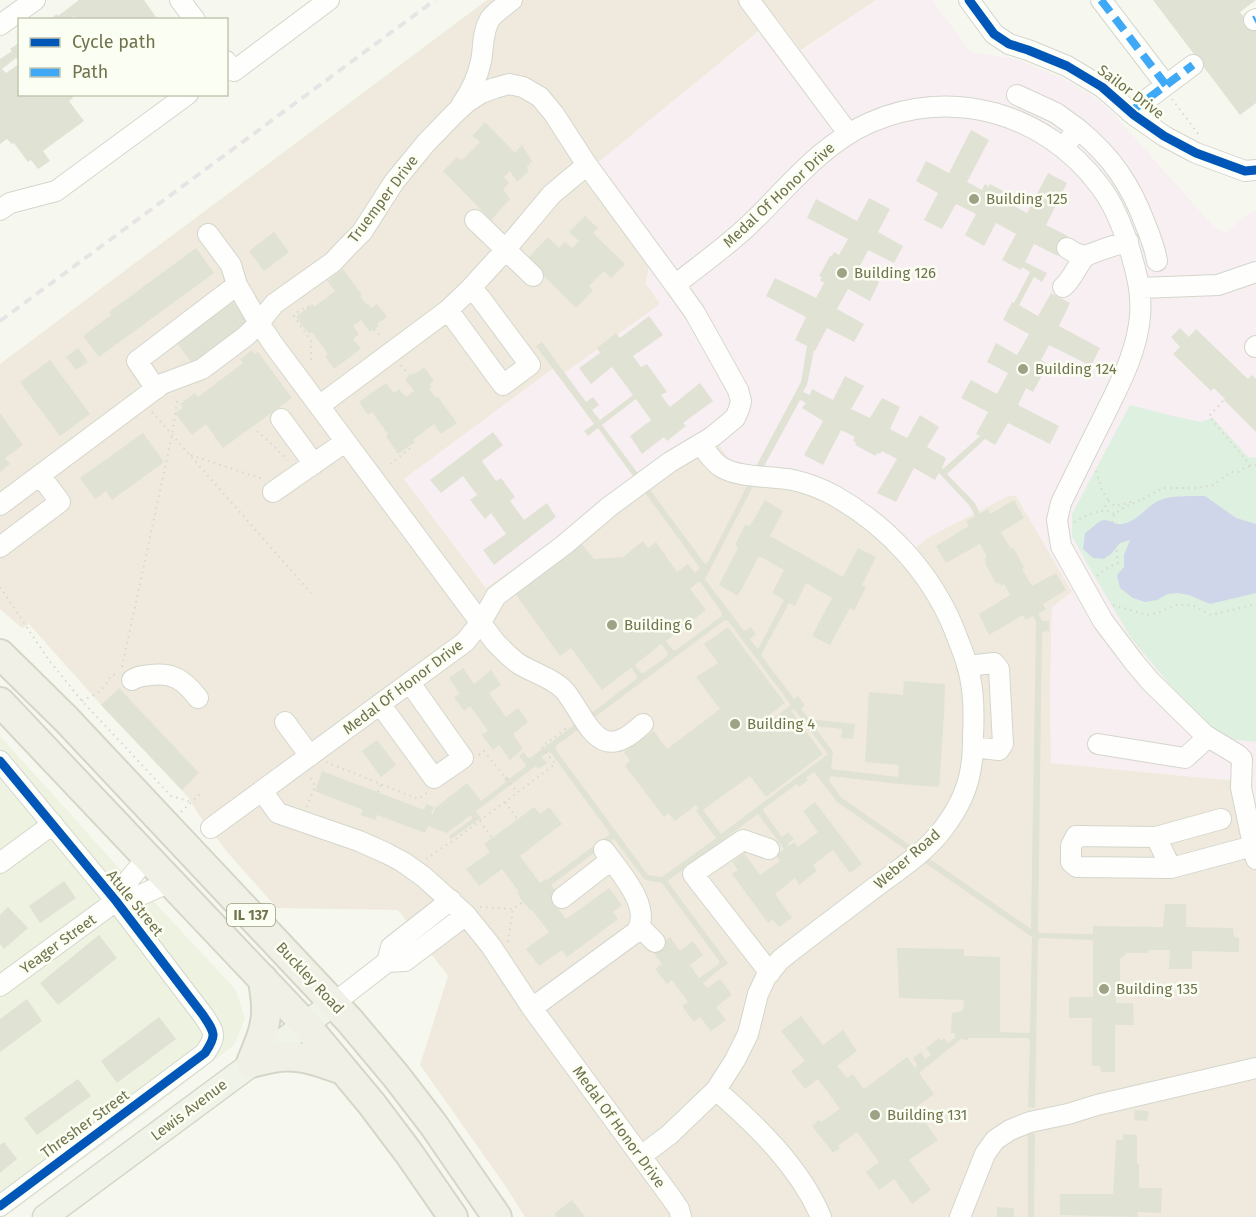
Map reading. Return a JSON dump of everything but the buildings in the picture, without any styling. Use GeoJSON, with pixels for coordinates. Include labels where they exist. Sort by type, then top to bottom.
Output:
{"type":"FeatureCollection","features":[{"type":"Feature","properties":{"kind":"highway","name":"Buckley Road"},"geometry":{"type":"LineString","coordinates":[[0,654],[66,719],[334,1003],[427,1116],[497,1217]]}},
{"type":"Feature","properties":{"kind":"highway","name":"IL 137"},"geometry":{"type":"LineString","coordinates":[[0,702],[305,1024],[402,1144],[453,1217]]}},
{"type":"Feature","properties":{"kind":"highway"},"geometry":{"type":"LineString","coordinates":[[251,1063],[266,1020],[263,979]]}},
{"type":"Feature","properties":{"kind":"highway"},"geometry":{"type":"LineString","coordinates":[[251,1063],[277,1057],[295,1056],[343,1070]]}},
{"type":"Feature","properties":{"kind":"main road","name":"Lewis Avenue"},"geometry":{"type":"LineString","coordinates":[[45,1217],[334,1003]]}},
{"type":"Feature","properties":{"kind":"street"},"geometry":{"type":"LineString","coordinates":[[0,25],[35,0]]}},
{"type":"Feature","properties":{"kind":"street"},"geometry":{"type":"LineString","coordinates":[[180,0],[194,18]]}},
{"type":"Feature","properties":{"kind":"street"},"geometry":{"type":"LineString","coordinates":[[229,66],[329,0]]}},
{"type":"Feature","properties":{"kind":"street"},"geometry":{"type":"LineString","coordinates":[[454,113],[468,96],[477,76],[482,58],[484,36],[491,17],[512,0]]}},
{"type":"Feature","properties":{"kind":"street"},"geometry":{"type":"LineString","coordinates":[[749,0],[848,133]]}},
{"type":"Feature","properties":{"kind":"street","name":"Sailor Drive"},"geometry":{"type":"LineString","coordinates":[[969,0],[994,34],[1009,44],[1068,66],[1102,87],[1164,136],[1196,153],[1245,171],[1256,170]]}},
{"type":"Feature","properties":{"kind":"street"},"geometry":{"type":"LineString","coordinates":[[1101,0],[1164,86]]}},
{"type":"Feature","properties":{"kind":"street"},"geometry":{"type":"LineString","coordinates":[[1131,112],[1193,65]]}},
{"type":"Feature","properties":{"kind":"street","name":"Truemper Drive"},"geometry":{"type":"LineString","coordinates":[[0,505],[40,475],[165,393],[162,384],[202,369],[246,336],[274,304],[333,262],[362,232],[394,182],[454,113],[481,93],[495,88],[509,84],[523,87],[540,98],[554,114],[587,165],[675,285]]}},
{"type":"Feature","properties":{"kind":"street"},"geometry":{"type":"LineString","coordinates":[[1017,95],[1056,114],[1098,145],[1120,173],[1137,202],[1156,251],[1157,261]]}},
{"type":"Feature","properties":{"kind":"street"},"geometry":{"type":"LineString","coordinates":[[0,210],[10,203],[56,191],[185,96]]}},
{"type":"Feature","properties":{"kind":"street","name":"Medal Of Honor Drive"},"geometry":{"type":"LineString","coordinates":[[211,828],[262,791],[313,763],[380,704],[465,642],[481,622],[496,596],[564,545],[610,506],[670,462],[712,437],[735,418],[741,401],[738,390],[695,314],[675,285],[747,226],[797,175],[848,133],[885,116],[910,110],[946,106],[979,109],[1012,118],[1063,148],[1100,185],[1115,210],[1128,241],[1140,288],[1137,339],[1118,387],[1060,503],[1058,531],[1061,546],[1103,621],[1150,681],[1209,737],[1238,755],[1249,757],[1241,788],[1255,853]]}},
{"type":"Feature","properties":{"kind":"street"},"geometry":{"type":"LineString","coordinates":[[1063,148],[1078,129]]}},
{"type":"Feature","properties":{"kind":"street"},"geometry":{"type":"LineString","coordinates":[[319,406],[448,310],[471,288],[552,194],[587,165]]}},
{"type":"Feature","properties":{"kind":"street"},"geometry":{"type":"LineString","coordinates":[[475,220],[533,276]]}},
{"type":"Feature","properties":{"kind":"street"},"geometry":{"type":"LineString","coordinates":[[208,234],[231,266],[237,285],[259,323],[495,642],[507,655],[520,664],[548,678],[563,689],[592,732],[599,737],[607,741],[615,741],[631,734],[643,724]]}},
{"type":"Feature","properties":{"kind":"street"},"geometry":{"type":"LineString","coordinates":[[1067,248],[1085,256],[1128,241]]}},
{"type":"Feature","properties":{"kind":"street"},"geometry":{"type":"LineString","coordinates":[[1063,287],[1085,256]]}},
{"type":"Feature","properties":{"kind":"street"},"geometry":{"type":"LineString","coordinates":[[1140,288],[1218,285],[1256,272]]}},
{"type":"Feature","properties":{"kind":"street"},"geometry":{"type":"LineString","coordinates":[[165,393],[137,361],[237,285]]}},
{"type":"Feature","properties":{"kind":"street"},"geometry":{"type":"LineString","coordinates":[[448,310],[503,385],[530,365],[482,299],[471,288]]}},
{"type":"Feature","properties":{"kind":"street"},"geometry":{"type":"LineString","coordinates":[[281,419],[314,464]]}},
{"type":"Feature","properties":{"kind":"street"},"geometry":{"type":"LineString","coordinates":[[268,485],[314,464],[345,442]]}},
{"type":"Feature","properties":{"kind":"street","name":"Weber Road"},"geometry":{"type":"LineString","coordinates":[[641,1156],[669,1135],[716,1090],[748,1034],[758,994],[766,977],[780,960],[900,868],[926,847],[942,830],[956,810],[964,790],[971,770],[973,747],[973,703],[967,666],[949,616],[934,590],[905,550],[886,532],[835,496],[814,486],[793,480],[734,472],[723,468],[700,444]]}},
{"type":"Feature","properties":{"kind":"street"},"geometry":{"type":"LineString","coordinates":[[0,547],[60,502],[40,475]]}},
{"type":"Feature","properties":{"kind":"street"},"geometry":{"type":"LineString","coordinates":[[967,666],[994,663],[999,669],[1003,744],[999,750],[973,747]]}},
{"type":"Feature","properties":{"kind":"street"},"geometry":{"type":"LineString","coordinates":[[132,680],[138,676],[161,674],[176,677],[198,698]]}},
{"type":"Feature","properties":{"kind":"street"},"geometry":{"type":"LineString","coordinates":[[380,704],[434,778],[463,758],[410,683]]}},
{"type":"Feature","properties":{"kind":"street"},"geometry":{"type":"LineString","coordinates":[[285,722],[313,763]]}},
{"type":"Feature","properties":{"kind":"street"},"geometry":{"type":"LineString","coordinates":[[1098,744],[1185,758],[1209,737]]}},
{"type":"Feature","properties":{"kind":"street","name":"Atule Street"},"geometry":{"type":"LineString","coordinates":[[0,761],[116,901],[210,1025],[214,1034],[213,1041],[205,1053],[188,1066]]}},
{"type":"Feature","properties":{"kind":"street","name":"Medal Of Honor Drive"},"geometry":{"type":"LineString","coordinates":[[262,791],[278,813],[386,853],[424,877],[450,900],[471,911],[532,1008],[670,1196],[681,1217]]}},
{"type":"Feature","properties":{"kind":"street"},"geometry":{"type":"LineString","coordinates":[[1221,819],[1156,837],[1076,836],[1071,846],[1071,862],[1077,867],[1171,868],[1255,853]]}},
{"type":"Feature","properties":{"kind":"street"},"geometry":{"type":"LineString","coordinates":[[0,863],[53,824]]}},
{"type":"Feature","properties":{"kind":"street"},"geometry":{"type":"LineString","coordinates":[[1156,837],[1171,868]]}},
{"type":"Feature","properties":{"kind":"street"},"geometry":{"type":"LineString","coordinates":[[769,849],[743,840],[693,874],[770,973]]}},
{"type":"Feature","properties":{"kind":"street"},"geometry":{"type":"LineString","coordinates":[[532,1008],[639,928],[641,915],[636,895],[608,855],[562,898]]}},
{"type":"Feature","properties":{"kind":"street"},"geometry":{"type":"LineString","coordinates":[[147,858],[121,889],[116,901],[127,901],[170,882]]}},
{"type":"Feature","properties":{"kind":"street"},"geometry":{"type":"LineString","coordinates":[[387,962],[391,947],[450,900]]}},
{"type":"Feature","properties":{"kind":"street","name":"Yeager Street"},"geometry":{"type":"LineString","coordinates":[[0,986],[116,901]]}},
{"type":"Feature","properties":{"kind":"street"},"geometry":{"type":"LineString","coordinates":[[334,1003],[387,962],[405,961],[471,911]]}},
{"type":"Feature","properties":{"kind":"street"},"geometry":{"type":"LineString","coordinates":[[639,928],[655,942]]}},
{"type":"Feature","properties":{"kind":"street","name":"Thresher Street"},"geometry":{"type":"LineString","coordinates":[[0,1206],[188,1066]]}},
{"type":"Feature","properties":{"kind":"street"},"geometry":{"type":"LineString","coordinates":[[960,1217],[985,1154],[995,1140],[1010,1130],[1030,1122],[1097,1105],[1256,1068]]}},
{"type":"Feature","properties":{"kind":"street"},"geometry":{"type":"LineString","coordinates":[[716,1090],[756,1126],[776,1148],[812,1197],[821,1217]]}},
{"type":"Feature","properties":{"kind":"path"},"geometry":{"type":"LineString","coordinates":[[1164,86],[1198,134]]}},
{"type":"Feature","properties":{"kind":"path"},"geometry":{"type":"LineString","coordinates":[[309,307],[305,307],[294,316],[311,340],[311,360]]}},
{"type":"Feature","properties":{"kind":"path"},"geometry":{"type":"LineString","coordinates":[[374,329],[382,339]]}},
{"type":"Feature","properties":{"kind":"path"},"geometry":{"type":"LineString","coordinates":[[401,365],[409,375]]}},
{"type":"Feature","properties":{"kind":"path"},"geometry":{"type":"LineString","coordinates":[[82,701],[101,690],[112,675],[121,673],[172,435],[177,402],[165,393]]}},
{"type":"Feature","properties":{"kind":"path"},"geometry":{"type":"LineString","coordinates":[[1223,401],[1209,416],[1251,466]]}},
{"type":"Feature","properties":{"kind":"path"},"geometry":{"type":"LineString","coordinates":[[152,412],[310,593]]}},
{"type":"Feature","properties":{"kind":"path"},"geometry":{"type":"LineString","coordinates":[[257,431],[288,460]]}},
{"type":"Feature","properties":{"kind":"path"},"geometry":{"type":"LineString","coordinates":[[390,464],[412,447],[411,445]]}},
{"type":"Feature","properties":{"kind":"path"},"geometry":{"type":"LineString","coordinates":[[189,454],[268,485]]}},
{"type":"Feature","properties":{"kind":"path"},"geometry":{"type":"LineString","coordinates":[[1095,578],[1107,568],[1118,563],[1112,519],[1117,511],[1158,490],[1213,485],[1231,472],[1238,472],[1246,466],[1256,465]]}},
{"type":"Feature","properties":{"kind":"path"},"geometry":{"type":"LineString","coordinates":[[1102,511],[1109,501],[1115,506],[1142,499]]}},
{"type":"Feature","properties":{"kind":"path"},"geometry":{"type":"LineString","coordinates":[[1066,527],[1096,511],[1109,511],[1114,515]]}},
{"type":"Feature","properties":{"kind":"path"},"geometry":{"type":"LineString","coordinates":[[0,587],[48,659],[82,701],[171,796],[191,802]]}},
{"type":"Feature","properties":{"kind":"path"},"geometry":{"type":"LineString","coordinates":[[1107,604],[1147,615],[1179,604],[1194,606],[1211,615],[1256,604]]}},
{"type":"Feature","properties":{"kind":"path"},"geometry":{"type":"LineString","coordinates":[[423,863],[428,857],[555,764],[542,747],[569,727]]}},
{"type":"Feature","properties":{"kind":"path"},"geometry":{"type":"LineString","coordinates":[[475,758],[484,751],[517,792]]}},
{"type":"Feature","properties":{"kind":"path"},"geometry":{"type":"LineString","coordinates":[[306,809],[315,786],[313,763],[381,784],[418,799],[427,792]]}},
{"type":"Feature","properties":{"kind":"path"},"geometry":{"type":"LineString","coordinates":[[378,792],[381,784]]}},
{"type":"Feature","properties":{"kind":"path"},"geometry":{"type":"LineString","coordinates":[[176,817],[201,793]]}},
{"type":"Feature","properties":{"kind":"path"},"geometry":{"type":"LineString","coordinates":[[505,802],[518,819]]}},
{"type":"Feature","properties":{"kind":"path"},"geometry":{"type":"LineString","coordinates":[[480,820],[492,838]]}},
{"type":"Feature","properties":{"kind":"path"},"geometry":{"type":"LineString","coordinates":[[471,911],[513,909],[523,902]]}},
{"type":"Feature","properties":{"kind":"path"},"geometry":{"type":"LineString","coordinates":[[508,948],[513,909]]}},
{"type":"Feature","properties":{"kind":"shaded area"},"geometry":{"type":"Polygon","coordinates":[[[487,0],[876,0],[801,50],[776,17],[596,164],[649,266],[646,284],[660,304],[559,377],[553,369],[547,373],[404,479],[486,588],[637,482],[706,427],[734,466],[829,483],[862,501],[915,548],[929,537],[1008,496],[1016,496],[1072,592],[1052,607],[1051,763],[1251,781],[1256,813],[1256,1217],[525,1217],[420,1065],[448,976],[398,910],[277,908],[227,852],[188,797],[101,705],[29,624],[22,628],[0,609],[0,364],[487,0]]]}},
{"type":"Feature","properties":{"kind":"shaded area"},"geometry":{"type":"Polygon","coordinates":[[[876,0],[932,0],[971,52],[1017,59],[1062,78],[1090,94],[1111,111],[1214,227],[1225,232],[1256,209],[1256,813],[1250,781],[1051,763],[1052,607],[1016,496],[1008,496],[929,537],[915,548],[862,501],[829,483],[637,482],[486,588],[404,479],[547,373],[553,369],[559,376],[659,304],[646,284],[649,266],[595,164],[777,17],[802,50],[876,0]]]}},
{"type":"Feature","properties":{"kind":"shaded area"},"geometry":{"type":"Polygon","coordinates":[[[1130,405],[1201,422],[1213,418],[1249,458],[1256,457],[1256,742],[1230,739],[1214,730],[1171,686],[1131,638],[1072,536],[1072,514],[1130,405]]]}},
{"type":"Feature","properties":{"kind":"shaded area"},"geometry":{"type":"Polygon","coordinates":[[[0,736],[118,867],[156,904],[236,990],[245,1019],[234,1045],[5,1217],[0,1217],[0,736]]]}},
{"type":"Feature","properties":{"kind":"water"},"geometry":{"type":"Polygon","coordinates":[[[1205,496],[1236,518],[1256,524],[1256,593],[1210,604],[1178,593],[1145,602],[1133,598],[1120,588],[1117,575],[1124,567],[1124,555],[1130,540],[1120,543],[1104,559],[1093,558],[1083,549],[1085,533],[1102,520],[1118,524],[1127,523],[1163,499],[1205,496]]]}},
{"type":"Feature","properties":{"kind":"railway"},"geometry":{"type":"LineString","coordinates":[[0,321],[435,0]]}},
{"type":"Feature","properties":{"kind":"marked path"},"geometry":{"type":"LineString","coordinates":[[1101,0],[1166,85]]}},
{"type":"Feature","properties":{"kind":"marked path"},"geometry":{"type":"LineString","coordinates":[[1130,112],[1193,65]]}},
{"type":"Feature","properties":{"kind":"cycle path"},"geometry":{"type":"LineString","coordinates":[[969,0],[994,34],[1009,44],[1067,66],[1102,87],[1134,115],[1164,136],[1196,153],[1245,171],[1256,170]]}},
{"type":"Feature","properties":{"kind":"cycle path"},"geometry":{"type":"LineString","coordinates":[[0,761],[116,901],[203,1015],[213,1034],[205,1053],[0,1206]]}},
{"type":"Feature","properties":{"kind":"place","name":"Building 125"},"geometry":{"type":"Point","coordinates":[974,199]}},
{"type":"Feature","properties":{"kind":"place","name":"Building 126"},"geometry":{"type":"Point","coordinates":[842,273]}},
{"type":"Feature","properties":{"kind":"place","name":"Building 124"},"geometry":{"type":"Point","coordinates":[1023,369]}},
{"type":"Feature","properties":{"kind":"place","name":"Building 6"},"geometry":{"type":"Point","coordinates":[612,625]}},
{"type":"Feature","properties":{"kind":"place","name":"Building 4"},"geometry":{"type":"Point","coordinates":[735,724]}},
{"type":"Feature","properties":{"kind":"place","name":"Building 135"},"geometry":{"type":"Point","coordinates":[1104,989]}},
{"type":"Feature","properties":{"kind":"place","name":"Building 131"},"geometry":{"type":"Point","coordinates":[875,1115]}}]}
